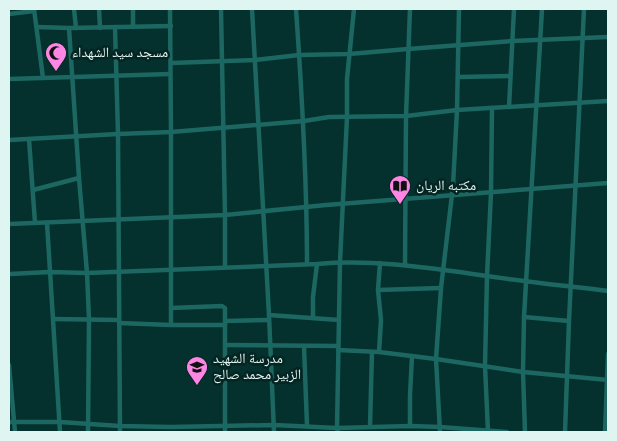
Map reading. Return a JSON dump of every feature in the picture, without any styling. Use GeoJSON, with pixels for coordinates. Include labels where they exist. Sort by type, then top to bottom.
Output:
{"type":"FeatureCollection","features":[{"type":"Feature","properties":{"kind":"street"},"geometry":{"type":"LineString","coordinates":[[74,9],[76,28]]}},
{"type":"Feature","properties":{"kind":"street"},"geometry":{"type":"LineString","coordinates":[[99,9],[100,28]]}},
{"type":"Feature","properties":{"kind":"street"},"geometry":{"type":"LineString","coordinates":[[133,9],[133,27]]}},
{"type":"Feature","properties":{"kind":"street"},"geometry":{"type":"LineString","coordinates":[[170,9],[172,132],[170,325]]}},
{"type":"Feature","properties":{"kind":"street"},"geometry":{"type":"LineString","coordinates":[[221,9],[225,267]]}},
{"type":"Feature","properties":{"kind":"street"},"geometry":{"type":"LineString","coordinates":[[252,9],[274,432]]}},
{"type":"Feature","properties":{"kind":"street"},"geometry":{"type":"LineString","coordinates":[[296,9],[304,121],[307,264]]}},
{"type":"Feature","properties":{"kind":"street"},"geometry":{"type":"LineString","coordinates":[[337,430],[340,262],[347,79],[354,9]]}},
{"type":"Feature","properties":{"kind":"street"},"geometry":{"type":"LineString","coordinates":[[405,265],[406,116],[410,9]]}},
{"type":"Feature","properties":{"kind":"street"},"geometry":{"type":"LineString","coordinates":[[440,430],[436,359],[457,110],[459,9]]}},
{"type":"Feature","properties":{"kind":"street"},"geometry":{"type":"LineString","coordinates":[[509,107],[514,9]]}},
{"type":"Feature","properties":{"kind":"street"},"geometry":{"type":"LineString","coordinates":[[525,432],[524,317],[542,9]]}},
{"type":"Feature","properties":{"kind":"street"},"geometry":{"type":"LineString","coordinates":[[565,432],[584,9]]}},
{"type":"Feature","properties":{"kind":"street"},"geometry":{"type":"LineString","coordinates":[[9,14],[34,10],[43,78]]}},
{"type":"Feature","properties":{"kind":"street"},"geometry":{"type":"LineString","coordinates":[[37,27],[171,26]]}},
{"type":"Feature","properties":{"kind":"street"},"geometry":{"type":"LineString","coordinates":[[115,27],[118,134],[120,429]]}},
{"type":"Feature","properties":{"kind":"street"},"geometry":{"type":"LineString","coordinates":[[69,28],[79,178],[88,273],[88,432]]}},
{"type":"Feature","properties":{"kind":"street"},"geometry":{"type":"LineString","coordinates":[[171,63],[223,62],[299,55],[350,54],[540,39],[608,36]]}},
{"type":"Feature","properties":{"kind":"street"},"geometry":{"type":"LineString","coordinates":[[9,79],[170,74]]}},
{"type":"Feature","properties":{"kind":"street"},"geometry":{"type":"LineString","coordinates":[[458,77],[510,76]]}},
{"type":"Feature","properties":{"kind":"street"},"geometry":{"type":"LineString","coordinates":[[9,140],[172,132],[304,121],[329,117],[406,116],[457,110],[608,101]]}},
{"type":"Feature","properties":{"kind":"street"},"geometry":{"type":"LineString","coordinates":[[488,432],[486,366],[487,276],[491,193],[492,108]]}},
{"type":"Feature","properties":{"kind":"street"},"geometry":{"type":"LineString","coordinates":[[29,139],[35,223]]}},
{"type":"Feature","properties":{"kind":"street"},"geometry":{"type":"LineString","coordinates":[[33,190],[79,178]]}},
{"type":"Feature","properties":{"kind":"street"},"geometry":{"type":"LineString","coordinates":[[9,224],[225,215],[608,183]]}},
{"type":"Feature","properties":{"kind":"street"},"geometry":{"type":"LineString","coordinates":[[47,223],[60,432]]}},
{"type":"Feature","properties":{"kind":"street"},"geometry":{"type":"LineString","coordinates":[[9,274],[171,270],[340,262],[380,263],[443,269],[526,282],[608,291]]}},
{"type":"Feature","properties":{"kind":"street"},"geometry":{"type":"LineString","coordinates":[[379,352],[381,320],[378,290],[380,263]]}},
{"type":"Feature","properties":{"kind":"street"},"geometry":{"type":"LineString","coordinates":[[313,318],[313,297],[317,264]]}},
{"type":"Feature","properties":{"kind":"street"},"geometry":{"type":"LineString","coordinates":[[378,290],[441,288]]}},
{"type":"Feature","properties":{"kind":"street"},"geometry":{"type":"LineString","coordinates":[[171,308],[224,306],[225,429]]}},
{"type":"Feature","properties":{"kind":"street"},"geometry":{"type":"LineString","coordinates":[[524,317],[569,321]]}},
{"type":"Feature","properties":{"kind":"street"},"geometry":{"type":"LineString","coordinates":[[53,319],[170,325],[225,323],[269,318],[339,320]]}},
{"type":"Feature","properties":{"kind":"street"},"geometry":{"type":"LineString","coordinates":[[225,345],[338,348],[436,359],[523,372],[608,380]]}},
{"type":"Feature","properties":{"kind":"street"},"geometry":{"type":"LineString","coordinates":[[304,346],[307,426]]}},
{"type":"Feature","properties":{"kind":"street"},"geometry":{"type":"LineString","coordinates":[[372,352],[373,432]]}},
{"type":"Feature","properties":{"kind":"street"},"geometry":{"type":"LineString","coordinates":[[605,432],[608,354]]}},
{"type":"Feature","properties":{"kind":"street"},"geometry":{"type":"LineString","coordinates":[[410,426],[412,356]]}},
{"type":"Feature","properties":{"kind":"street"},"geometry":{"type":"LineString","coordinates":[[9,365],[11,422],[15,432]]}},
{"type":"Feature","properties":{"kind":"street"},"geometry":{"type":"LineString","coordinates":[[11,422],[60,422],[120,429],[225,429],[274,425],[307,426],[337,430],[372,426],[410,426],[440,430],[507,432]]}},
{"type":"Feature","properties":{"kind":"street"},"geometry":{"type":"LineString","coordinates":[[392,426],[392,432]]}},
{"type":"Feature","properties":{"kind":"place","name":"مسجد سيد الشهداء"},"geometry":{"type":"Point","coordinates":[56,72]}},
{"type":"Feature","properties":{"kind":"place","name":"مكتبه الريان"},"geometry":{"type":"Point","coordinates":[400,205]}},
{"type":"Feature","properties":{"kind":"place","name":"مدرسة الشهيد الزبير محمد صالح"},"geometry":{"type":"Point","coordinates":[197,386]}}]}
